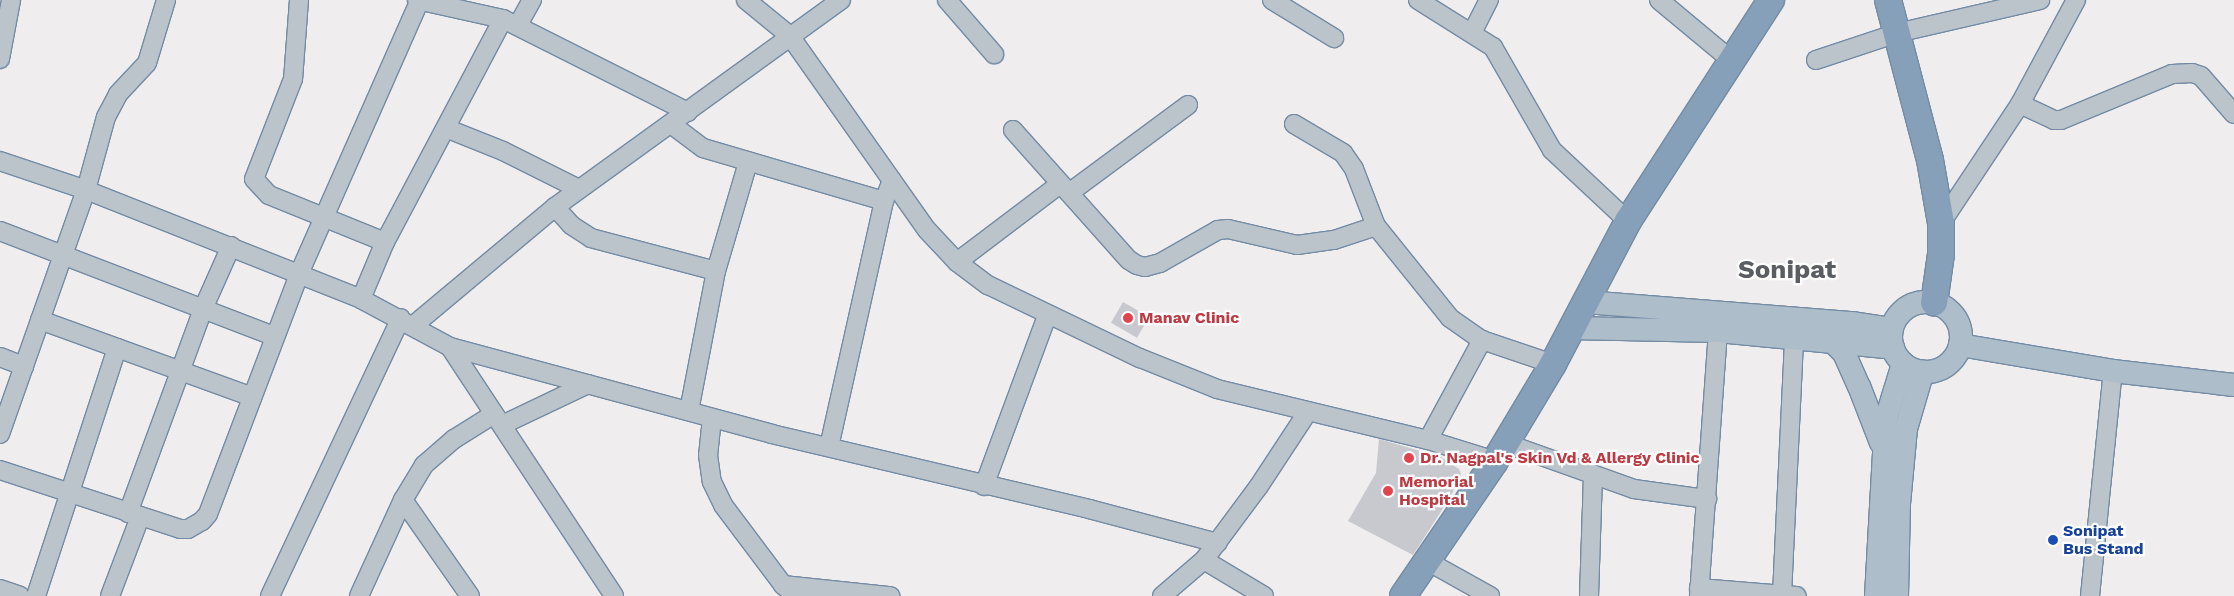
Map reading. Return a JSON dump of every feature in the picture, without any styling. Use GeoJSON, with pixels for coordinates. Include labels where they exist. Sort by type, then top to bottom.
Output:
{"type":"FeatureCollection","features":[{"type":"Feature","properties":{"kind":"highway"},"geometry":{"type":"LineString","coordinates":[[1403,596],[1429,562],[1500,452],[1553,364],[1570,328],[1628,221],[1771,0]]}},
{"type":"Feature","properties":{"kind":"highway"},"geometry":{"type":"LineString","coordinates":[[1888,0],[1930,160],[1942,222],[1941,254],[1934,303]]}},
{"type":"Feature","properties":{"kind":"main road"},"geometry":{"type":"LineString","coordinates":[[1585,302],[1719,323],[1794,339],[1896,347]]}},
{"type":"Feature","properties":{"kind":"main road"},"geometry":{"type":"LineString","coordinates":[[1876,596],[1886,419],[1896,347],[1898,316],[1907,307],[1934,303],[1955,318],[1960,333],[1960,345],[1954,357],[1944,367],[1924,371]]}},
{"type":"Feature","properties":{"kind":"main road"},"geometry":{"type":"LineString","coordinates":[[1570,328],[1719,323],[1853,323],[1896,347],[1924,371]]}},
{"type":"Feature","properties":{"kind":"main road"},"geometry":{"type":"LineString","coordinates":[[1834,343],[1844,353],[1884,451]]}},
{"type":"Feature","properties":{"kind":"main road"},"geometry":{"type":"LineString","coordinates":[[1960,345],[2113,371],[2234,384]]}},
{"type":"Feature","properties":{"kind":"main road"},"geometry":{"type":"LineString","coordinates":[[1897,596],[1899,504],[1906,429],[1924,371]]}},
{"type":"Feature","properties":{"kind":"street"},"geometry":{"type":"LineString","coordinates":[[0,59],[11,0]]}},
{"type":"Feature","properties":{"kind":"street"},"geometry":{"type":"LineString","coordinates":[[0,434],[86,190],[106,117],[118,94],[147,63],[166,0]]}},
{"type":"Feature","properties":{"kind":"street"},"geometry":{"type":"LineString","coordinates":[[299,0],[292,86],[254,179],[269,195],[385,242]]}},
{"type":"Feature","properties":{"kind":"street"},"geometry":{"type":"LineString","coordinates":[[0,470],[134,515],[188,529],[202,521],[253,397],[274,336],[324,216],[375,108],[419,0],[511,22],[688,112]]}},
{"type":"Feature","properties":{"kind":"street"},"geometry":{"type":"LineString","coordinates":[[361,299],[385,242],[448,128],[511,22],[532,0]]}},
{"type":"Feature","properties":{"kind":"street"},"geometry":{"type":"LineString","coordinates":[[746,0],[790,36],[927,230],[957,262],[988,284],[1047,316],[1217,388],[1307,413],[1428,440],[1500,452],[1593,475],[1652,493],[1707,499]]}},
{"type":"Feature","properties":{"kind":"street"},"geometry":{"type":"LineString","coordinates":[[270,596],[408,321],[579,189],[841,0]]}},
{"type":"Feature","properties":{"kind":"street"},"geometry":{"type":"LineString","coordinates":[[947,0],[994,54]]}},
{"type":"Feature","properties":{"kind":"street"},"geometry":{"type":"LineString","coordinates":[[1272,0],[1334,38]]}},
{"type":"Feature","properties":{"kind":"street"},"geometry":{"type":"LineString","coordinates":[[1418,0],[1486,41],[1499,55],[1527,111],[1552,150],[1628,221]]}},
{"type":"Feature","properties":{"kind":"street"},"geometry":{"type":"LineString","coordinates":[[1472,33],[1490,0]]}},
{"type":"Feature","properties":{"kind":"street"},"geometry":{"type":"LineString","coordinates":[[1659,0],[1731,60]]}},
{"type":"Feature","properties":{"kind":"street"},"geometry":{"type":"LineString","coordinates":[[1816,60],[1897,32],[2040,0]]}},
{"type":"Feature","properties":{"kind":"street"},"geometry":{"type":"LineString","coordinates":[[1942,222],[2020,104],[2076,0]]}},
{"type":"Feature","properties":{"kind":"street"},"geometry":{"type":"LineString","coordinates":[[2020,104],[2054,120],[2062,120],[2172,74],[2192,73],[2201,76],[2234,114]]}},
{"type":"Feature","properties":{"kind":"street"},"geometry":{"type":"LineString","coordinates":[[957,262],[1188,105]]}},
{"type":"Feature","properties":{"kind":"street"},"geometry":{"type":"LineString","coordinates":[[671,124],[695,144],[748,162],[884,201]]}},
{"type":"Feature","properties":{"kind":"street"},"geometry":{"type":"LineString","coordinates":[[1294,124],[1343,153],[1354,169],[1376,226],[1435,303],[1450,318],[1482,340],[1553,364]]}},
{"type":"Feature","properties":{"kind":"street"},"geometry":{"type":"LineString","coordinates":[[448,128],[503,151],[579,189]]}},
{"type":"Feature","properties":{"kind":"street"},"geometry":{"type":"LineString","coordinates":[[1013,130],[1128,260],[1145,267],[1160,263],[1218,230],[1228,228],[1303,245],[1334,240],[1376,226]]}},
{"type":"Feature","properties":{"kind":"street"},"geometry":{"type":"LineString","coordinates":[[0,160],[86,190],[361,299],[408,321],[450,347],[712,418],[984,486],[1089,509],[1218,543]]}},
{"type":"Feature","properties":{"kind":"street"},"geometry":{"type":"LineString","coordinates":[[689,411],[716,271],[748,162]]}},
{"type":"Feature","properties":{"kind":"street"},"geometry":{"type":"LineString","coordinates":[[829,447],[884,201],[892,180]]}},
{"type":"Feature","properties":{"kind":"street"},"geometry":{"type":"LineString","coordinates":[[555,207],[571,226],[592,238],[716,271]]}},
{"type":"Feature","properties":{"kind":"street"},"geometry":{"type":"LineString","coordinates":[[1,233],[274,336]]}},
{"type":"Feature","properties":{"kind":"street"},"geometry":{"type":"LineString","coordinates":[[110,596],[181,370],[203,309],[231,246]]}},
{"type":"Feature","properties":{"kind":"street"},"geometry":{"type":"LineString","coordinates":[[984,486],[1047,316]]}},
{"type":"Feature","properties":{"kind":"street"},"geometry":{"type":"LineString","coordinates":[[40,320],[253,397]]}},
{"type":"Feature","properties":{"kind":"street"},"geometry":{"type":"LineString","coordinates":[[1719,323],[1699,592],[1790,595],[1794,339]]}},
{"type":"Feature","properties":{"kind":"street"},"geometry":{"type":"LineString","coordinates":[[1428,440],[1482,340]]}},
{"type":"Feature","properties":{"kind":"street"},"geometry":{"type":"LineString","coordinates":[[450,347],[572,537],[614,596]]}},
{"type":"Feature","properties":{"kind":"street"},"geometry":{"type":"LineString","coordinates":[[36,596],[71,495],[117,348]]}},
{"type":"Feature","properties":{"kind":"street"},"geometry":{"type":"LineString","coordinates":[[0,357],[24,366]]}},
{"type":"Feature","properties":{"kind":"street"},"geometry":{"type":"LineString","coordinates":[[2090,596],[2113,371]]}},
{"type":"Feature","properties":{"kind":"street"},"geometry":{"type":"LineString","coordinates":[[359,596],[403,500],[435,453],[498,420],[588,384]]}},
{"type":"Feature","properties":{"kind":"street"},"geometry":{"type":"LineString","coordinates":[[1162,596],[1204,560],[1218,543],[1307,413]]}},
{"type":"Feature","properties":{"kind":"street"},"geometry":{"type":"LineString","coordinates":[[712,418],[708,455],[712,482],[723,506],[789,590],[890,596]]}},
{"type":"Feature","properties":{"kind":"street"},"geometry":{"type":"LineString","coordinates":[[1589,596],[1593,475]]}},
{"type":"Feature","properties":{"kind":"street"},"geometry":{"type":"LineString","coordinates":[[403,500],[470,596]]}},
{"type":"Feature","properties":{"kind":"street"},"geometry":{"type":"LineString","coordinates":[[1204,560],[1264,596]]}},
{"type":"Feature","properties":{"kind":"street"},"geometry":{"type":"LineString","coordinates":[[1429,562],[1490,596]]}},
{"type":"Feature","properties":{"kind":"street"},"geometry":{"type":"LineString","coordinates":[[0,589],[20,596]]}},
{"type":"Feature","properties":{"kind":"building"},"geometry":{"type":"Polygon","coordinates":[[[1123,302],[1149,317],[1137,338],[1111,323],[1123,302]]]}},
{"type":"Feature","properties":{"kind":"building"},"geometry":{"type":"Polygon","coordinates":[[[1379,439],[1441,457],[1459,469],[1461,474],[1451,496],[1413,555],[1348,521],[1376,473],[1379,439]]]}},
{"type":"Feature","properties":{"kind":"place","name":"Manav Clinic"},"geometry":{"type":"Point","coordinates":[1128,318]}},
{"type":"Feature","properties":{"kind":"place","name":"Dr. Nagpal's Skin Vd & Allergy Clinic"},"geometry":{"type":"Point","coordinates":[1409,458]}},
{"type":"Feature","properties":{"kind":"place","name":"Memorial Hospital"},"geometry":{"type":"Point","coordinates":[1388,491]}},
{"type":"Feature","properties":{"kind":"place","name":"Sonipat Bus Stand"},"geometry":{"type":"Point","coordinates":[2053,540]}},
{"type":"Feature","properties":{"kind":"district","name":"Sonipat"},"geometry":{"type":"Point","coordinates":[1787,270]}}]}
